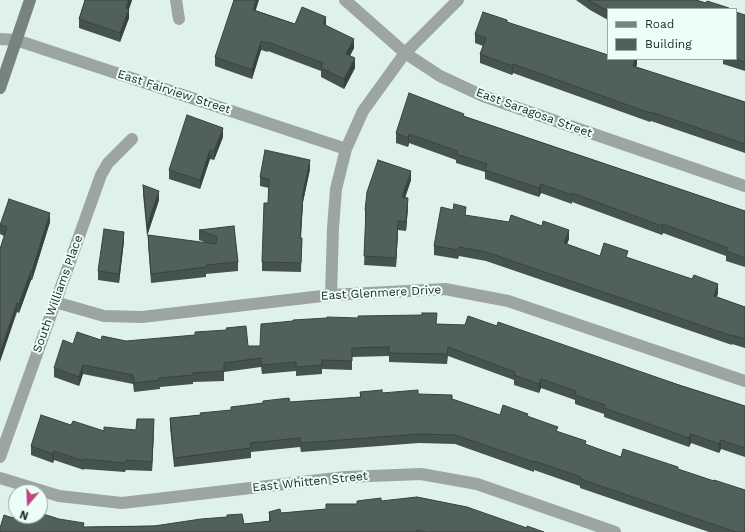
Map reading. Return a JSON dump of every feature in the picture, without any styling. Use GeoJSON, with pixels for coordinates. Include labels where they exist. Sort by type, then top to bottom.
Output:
{"type":"FeatureCollection","features":[{"type":"Feature","properties":{"kind":"main road"},"geometry":{"type":"LineString","coordinates":[[0,88],[30,0]]}},
{"type":"Feature","properties":{"kind":"street"},"geometry":{"type":"LineString","coordinates":[[176,0],[179,19]]}},
{"type":"Feature","properties":{"kind":"street","name":"East Saragosa Street"},"geometry":{"type":"LineString","coordinates":[[345,0],[405,53],[440,76],[483,96],[745,186]]}},
{"type":"Feature","properties":{"kind":"street"},"geometry":{"type":"LineString","coordinates":[[331,295],[333,228],[336,195],[346,149],[363,111],[405,53],[458,0]]}},
{"type":"Feature","properties":{"kind":"street","name":"East Fairview Street"},"geometry":{"type":"LineString","coordinates":[[0,39],[16,40],[346,149]]}},
{"type":"Feature","properties":{"kind":"street","name":"South Williams Place"},"geometry":{"type":"LineString","coordinates":[[0,457],[101,175],[108,162],[132,139]]}},
{"type":"Feature","properties":{"kind":"street","name":"East Glenmere Drive"},"geometry":{"type":"LineString","coordinates":[[55,302],[104,316],[142,317],[331,295],[445,289],[508,301],[745,381]]}},
{"type":"Feature","properties":{"kind":"street","name":"East Whitten Street"},"geometry":{"type":"LineString","coordinates":[[0,478],[59,496],[122,503],[345,477],[421,474],[477,484],[615,532]]}},
{"type":"Feature","properties":{"kind":"building"},"geometry":{"type":"Polygon","coordinates":[[[85,0],[129,0],[126,8],[129,9],[120,33],[79,19],[85,0]]]}},
{"type":"Feature","properties":{"kind":"building"},"geometry":{"type":"Polygon","coordinates":[[[234,0],[256,0],[253,10],[295,24],[302,7],[326,17],[323,24],[354,39],[346,54],[355,58],[344,79],[321,68],[323,63],[268,42],[261,41],[252,70],[215,57],[234,0]]]}},
{"type":"Feature","properties":{"kind":"building"},"geometry":{"type":"Polygon","coordinates":[[[588,0],[696,0],[706,3],[707,1],[729,8],[607,8],[607,10],[588,0]]]}},
{"type":"Feature","properties":{"kind":"building"},"geometry":{"type":"Polygon","coordinates":[[[483,12],[507,20],[507,22],[607,55],[607,60],[635,60],[633,66],[745,102],[745,144],[480,54],[486,38],[475,34],[483,12]]]}},
{"type":"Feature","properties":{"kind":"building"},"geometry":{"type":"Polygon","coordinates":[[[737,12],[745,15],[745,62],[737,59],[737,12]]]}},
{"type":"Feature","properties":{"kind":"building"},"geometry":{"type":"Polygon","coordinates":[[[409,93],[464,114],[463,116],[745,211],[745,258],[726,251],[728,248],[572,193],[572,195],[541,184],[539,188],[485,170],[487,164],[456,154],[457,151],[409,134],[408,138],[396,133],[409,93]]]}},
{"type":"Feature","properties":{"kind":"building"},"geometry":{"type":"Polygon","coordinates":[[[187,115],[223,128],[214,151],[210,150],[200,180],[169,170],[187,115]]]}},
{"type":"Feature","properties":{"kind":"building"},"geometry":{"type":"Polygon","coordinates":[[[265,150],[310,160],[303,193],[300,238],[302,238],[301,263],[262,262],[264,203],[268,203],[269,179],[260,177],[265,150]]]}},
{"type":"Feature","properties":{"kind":"building"},"geometry":{"type":"Polygon","coordinates":[[[378,160],[411,171],[402,197],[408,198],[406,222],[398,221],[396,258],[364,256],[367,192],[378,160]]]}},
{"type":"Feature","properties":{"kind":"building"},"geometry":{"type":"Polygon","coordinates":[[[143,185],[159,191],[147,226],[143,185]]]}},
{"type":"Feature","properties":{"kind":"building"},"geometry":{"type":"Polygon","coordinates":[[[9,199],[50,213],[32,271],[19,304],[17,303],[0,352],[0,249],[7,227],[0,225],[9,199]]]}},
{"type":"Feature","properties":{"kind":"building"},"geometry":{"type":"Polygon","coordinates":[[[454,204],[466,207],[465,215],[509,222],[511,215],[542,226],[543,221],[569,230],[564,243],[600,256],[604,243],[628,251],[626,257],[692,279],[694,275],[718,284],[714,296],[745,307],[745,339],[732,336],[486,252],[459,247],[458,250],[434,246],[441,207],[453,210],[454,204]]]}},
{"type":"Feature","properties":{"kind":"building"},"geometry":{"type":"Polygon","coordinates":[[[234,226],[238,262],[206,265],[206,267],[151,274],[148,235],[216,244],[217,237],[199,230],[234,226]]]}},
{"type":"Feature","properties":{"kind":"building"},"geometry":{"type":"Polygon","coordinates":[[[104,229],[124,232],[119,274],[98,271],[104,229]]]}},
{"type":"Feature","properties":{"kind":"building"},"geometry":{"type":"Polygon","coordinates":[[[422,313],[437,313],[436,324],[465,325],[468,316],[497,326],[498,322],[679,385],[745,406],[745,448],[721,440],[719,444],[691,434],[689,438],[604,408],[605,405],[575,395],[576,391],[541,379],[539,384],[514,375],[515,372],[448,347],[447,354],[389,353],[389,347],[352,348],[352,361],[322,360],[322,365],[296,367],[296,362],[262,365],[261,358],[224,363],[224,371],[193,373],[193,375],[159,378],[160,380],[134,383],[133,375],[83,365],[79,377],[54,368],[63,340],[73,344],[77,332],[101,340],[102,336],[126,341],[195,335],[195,332],[227,330],[226,328],[246,326],[248,346],[260,346],[261,324],[327,317],[358,318],[358,316],[422,315],[422,313]]]}},
{"type":"Feature","properties":{"kind":"building"},"geometry":{"type":"Polygon","coordinates":[[[382,390],[382,393],[418,390],[418,394],[452,395],[452,399],[500,415],[503,405],[528,414],[527,416],[558,427],[556,431],[586,441],[585,444],[621,457],[623,449],[678,467],[678,469],[745,490],[745,532],[736,532],[580,479],[581,477],[455,435],[419,434],[301,443],[300,438],[250,443],[251,448],[174,458],[170,418],[231,410],[231,407],[263,403],[263,401],[289,398],[290,402],[361,397],[360,392],[382,390]]]}},
{"type":"Feature","properties":{"kind":"building"},"geometry":{"type":"Polygon","coordinates":[[[41,415],[71,425],[73,421],[104,431],[104,427],[136,430],[137,419],[154,419],[152,462],[126,460],[125,463],[84,459],[84,461],[54,451],[53,454],[31,446],[41,415]]]}},
{"type":"Feature","properties":{"kind":"building"},"geometry":{"type":"Polygon","coordinates":[[[417,497],[467,507],[527,528],[527,526],[544,532],[426,532],[417,530],[417,532],[0,532],[4,515],[8,516],[8,524],[48,524],[48,516],[84,523],[83,527],[154,526],[242,514],[244,524],[271,521],[269,512],[280,509],[281,513],[326,509],[326,504],[357,504],[357,501],[381,498],[381,501],[417,497]]]}}]}
